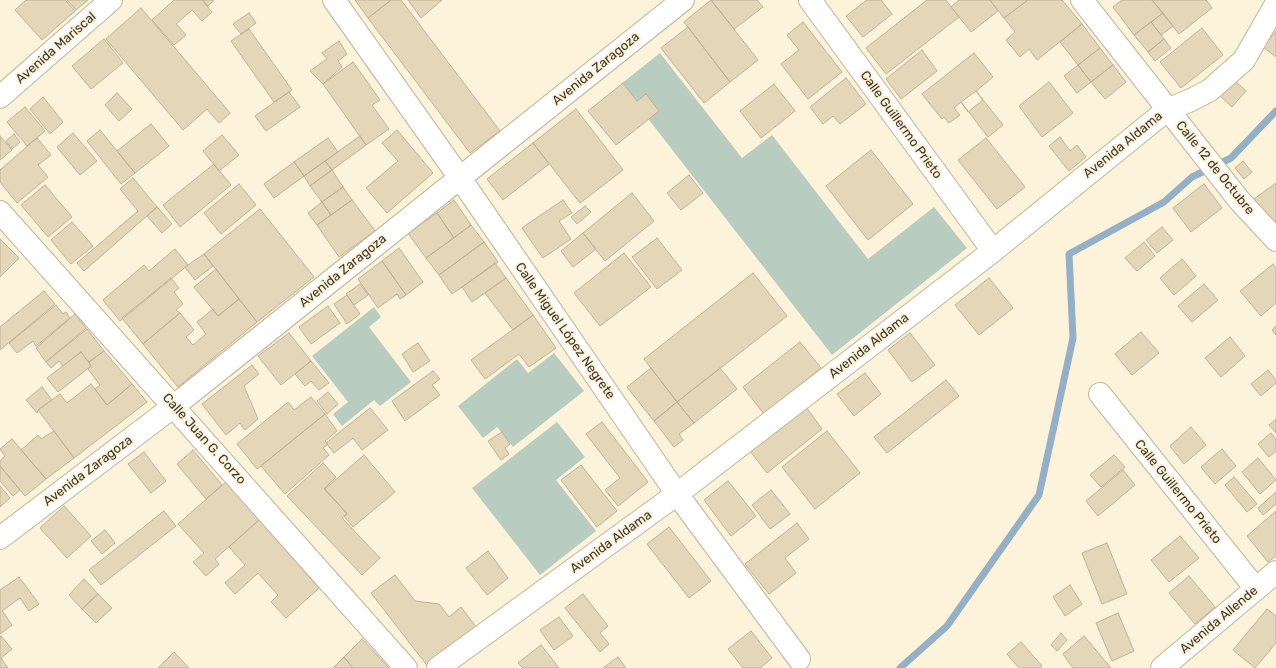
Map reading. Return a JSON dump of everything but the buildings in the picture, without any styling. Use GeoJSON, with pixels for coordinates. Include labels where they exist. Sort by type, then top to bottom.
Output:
{"type":"FeatureCollection","features":[{"type":"Feature","properties":{"kind":"street","name":"Avenida Mariscal"},"geometry":{"type":"LineString","coordinates":[[0,97],[111,0]]}},
{"type":"Feature","properties":{"kind":"street","name":"Calle Miguel López Negrete"},"geometry":{"type":"LineString","coordinates":[[334,0],[460,178],[677,494],[799,659]]}},
{"type":"Feature","properties":{"kind":"street","name":"Avenida Zaragoza"},"geometry":{"type":"LineString","coordinates":[[0,538],[174,406],[683,0]]}},
{"type":"Feature","properties":{"kind":"street","name":"Calle Guillermo Prieto"},"geometry":{"type":"LineString","coordinates":[[810,0],[992,251]]}},
{"type":"Feature","properties":{"kind":"street","name":"Calle 12 de Octubre"},"geometry":{"type":"LineString","coordinates":[[1082,0],[1239,200],[1276,240]]}},
{"type":"Feature","properties":{"kind":"street","name":"Avenida Aldama"},"geometry":{"type":"LineString","coordinates":[[438,668],[677,494],[992,251],[1167,110],[1210,90],[1244,60],[1276,4]]}},
{"type":"Feature","properties":{"kind":"street","name":"Calle Juan G. Corzo"},"geometry":{"type":"LineString","coordinates":[[0,212],[406,668]]}},
{"type":"Feature","properties":{"kind":"street","name":"Calle Guillermo Prieto"},"geometry":{"type":"LineString","coordinates":[[1100,394],[1256,588]]}},
{"type":"Feature","properties":{"kind":"street","name":"Avenida Allende"},"geometry":{"type":"LineString","coordinates":[[1162,668],[1276,572]]}},
{"type":"Feature","properties":{"kind":"green space"},"geometry":{"type":"Polygon","coordinates":[[[660,53],[742,158],[772,135],[868,259],[934,207],[967,248],[832,355],[621,84],[660,53]]]}},
{"type":"Feature","properties":{"kind":"green space"},"geometry":{"type":"Polygon","coordinates":[[[374,307],[381,317],[369,327],[411,382],[380,406],[374,400],[342,426],[333,414],[348,402],[312,356],[374,307]]]}},
{"type":"Feature","properties":{"kind":"green space"},"geometry":{"type":"Polygon","coordinates":[[[554,353],[584,391],[513,447],[497,427],[483,438],[458,406],[517,359],[528,373],[554,353]]]}},
{"type":"Feature","properties":{"kind":"green space"},"geometry":{"type":"Polygon","coordinates":[[[557,422],[585,457],[556,480],[596,531],[540,575],[472,488],[557,422]]]}},
{"type":"Feature","properties":{"kind":"waterway"},"geometry":{"type":"LineString","coordinates":[[900,668],[947,626],[1039,495],[1073,338],[1069,254],[1164,202],[1192,177],[1231,158],[1276,111]]}}]}
